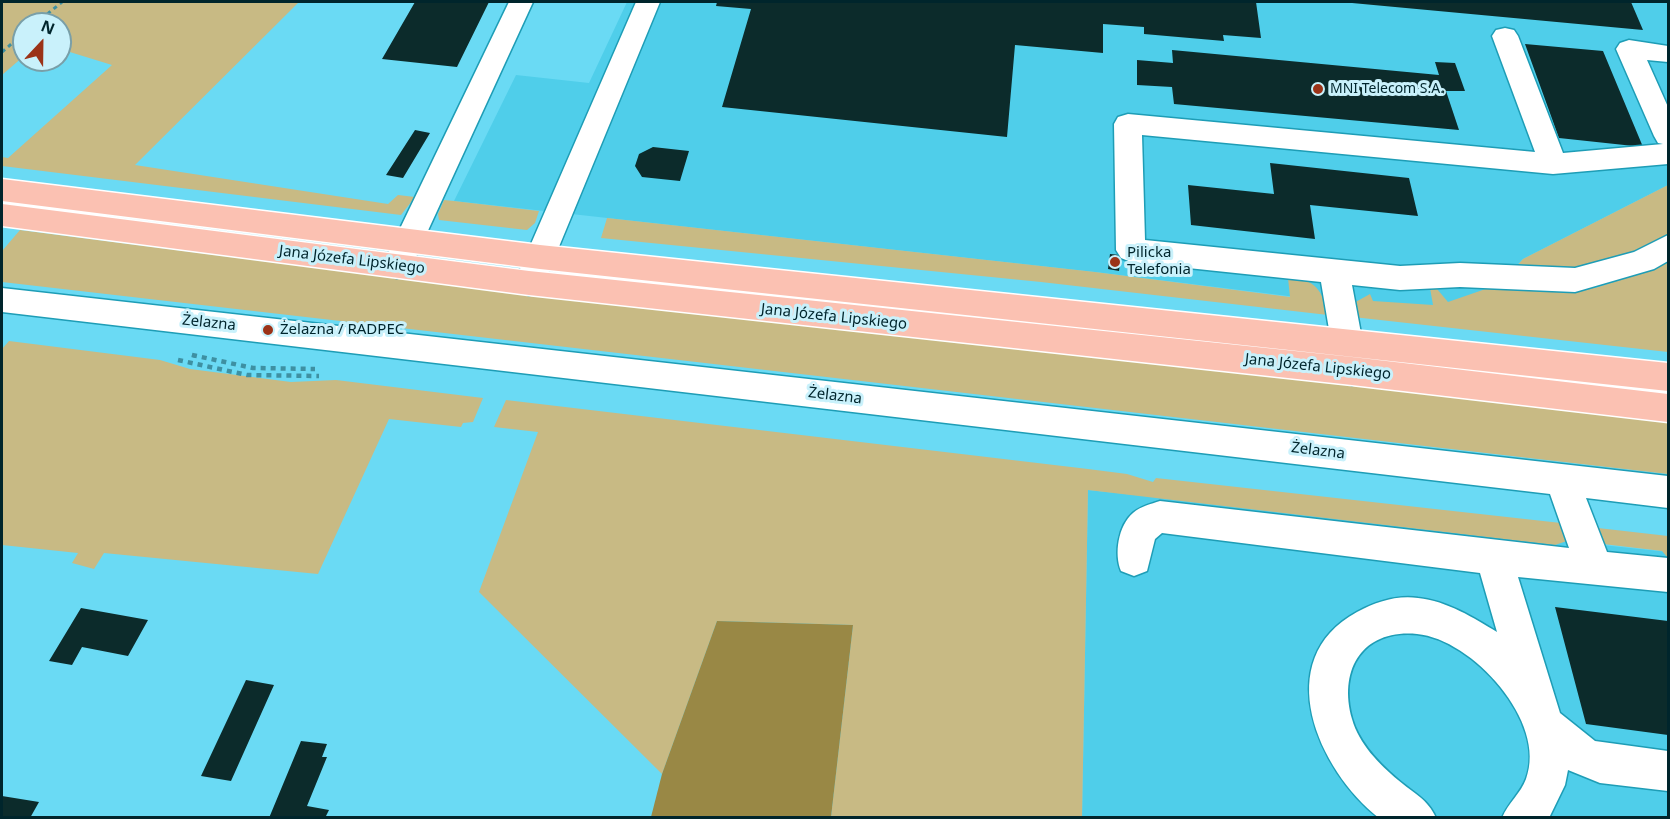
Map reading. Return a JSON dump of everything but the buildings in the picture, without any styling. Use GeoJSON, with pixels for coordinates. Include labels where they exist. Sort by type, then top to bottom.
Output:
{"type":"FeatureCollection","features":[{"type":"Feature","properties":{"kind":"main road","name":"Jana Józefa Lipskiego"},"geometry":{"type":"LineString","coordinates":[[2,190],[402,254]]}},
{"type":"Feature","properties":{"kind":"main road","name":"Jana Józefa Lipskiego"},"geometry":{"type":"LineString","coordinates":[[2,215],[402,254],[1349,356],[1668,377]]}},
{"type":"Feature","properties":{"kind":"main road","name":"Jana Józefa Lipskiego"},"geometry":{"type":"LineString","coordinates":[[1349,356],[1668,408]]}},
{"type":"Feature","properties":{"kind":"street"},"geometry":{"type":"LineString","coordinates":[[402,254],[521,2]]}},
{"type":"Feature","properties":{"kind":"street"},"geometry":{"type":"LineString","coordinates":[[534,270],[648,2]]}},
{"type":"Feature","properties":{"kind":"street"},"geometry":{"type":"LineString","coordinates":[[1505,36],[1553,164]]}},
{"type":"Feature","properties":{"kind":"street"},"geometry":{"type":"LineString","coordinates":[[1668,54],[1629,50],[1668,136]]}},
{"type":"Feature","properties":{"kind":"street"},"geometry":{"type":"LineString","coordinates":[[1668,153],[1553,164],[1128,124],[1131,250],[1400,278],[1460,275],[1575,280],[1643,261],[1668,247]]}},
{"type":"Feature","properties":{"kind":"street"},"geometry":{"type":"LineString","coordinates":[[1334,271],[1349,356]]}},
{"type":"Feature","properties":{"kind":"street","name":"Żelazna"},"geometry":{"type":"LineString","coordinates":[[7,309],[1668,492]]}},
{"type":"Feature","properties":{"kind":"street"},"geometry":{"type":"LineString","coordinates":[[1562,480],[1584,543],[1596,567]]}},
{"type":"Feature","properties":{"kind":"street"},"geometry":{"type":"LineString","coordinates":[[1134,559],[1139,529],[1148,520],[1160,517],[1494,558],[1668,575]]}},
{"type":"Feature","properties":{"kind":"street"},"geometry":{"type":"LineString","coordinates":[[1494,558],[1544,725],[1549,752],[1547,778],[1538,800],[1523,818]]}},
{"type":"Feature","properties":{"kind":"street"},"geometry":{"type":"LineString","coordinates":[[1415,818],[1392,803],[1368,782],[1350,758],[1337,732],[1330,706],[1329,682],[1334,660],[1344,642],[1360,628],[1378,619],[1401,616],[1425,618],[1449,625],[1515,630]]}},
{"type":"Feature","properties":{"kind":"street"},"geometry":{"type":"LineString","coordinates":[[1449,625],[1481,643],[1516,674],[1532,698],[1544,725],[1562,745],[1598,764],[1668,771]]}},
{"type":"Feature","properties":{"kind":"path"},"geometry":{"type":"LineString","coordinates":[[50,12],[62,2]]}},
{"type":"Feature","properties":{"kind":"path"},"geometry":{"type":"LineString","coordinates":[[178,360],[198,366],[289,379],[319,376]]}},
{"type":"Feature","properties":{"kind":"shaded area"},"geometry":{"type":"Polygon","coordinates":[[[2,2],[299,2],[135,165],[388,204],[398,195],[415,197],[401,215],[2,166],[2,157],[8,158],[112,65],[72,53],[72,12],[12,12],[12,66],[2,75],[2,2]]]}},
{"type":"Feature","properties":{"kind":"shaded area"},"geometry":{"type":"Polygon","coordinates":[[[627,2],[1668,2],[1668,185],[1523,259],[1469,312],[1352,304],[1095,272],[454,201],[516,75],[589,83],[627,2]]]}},
{"type":"Feature","properties":{"kind":"shaded area"},"geometry":{"type":"Polygon","coordinates":[[[1668,185],[1668,236],[1647,248],[1576,274],[1512,271],[1523,259],[1668,185]]]}},
{"type":"Feature","properties":{"kind":"shaded area"},"geometry":{"type":"Polygon","coordinates":[[[444,200],[539,211],[535,223],[527,230],[439,220],[438,214],[444,200]]]}},
{"type":"Feature","properties":{"kind":"shaded area"},"geometry":{"type":"Polygon","coordinates":[[[607,218],[1095,272],[1290,297],[1288,278],[1298,279],[1316,288],[1323,299],[1328,315],[1041,282],[601,238],[607,218]]]}},
{"type":"Feature","properties":{"kind":"shaded area"},"geometry":{"type":"Polygon","coordinates":[[[20,230],[505,292],[951,342],[1603,408],[1668,418],[1668,474],[2,282],[2,251],[20,230]]]}},
{"type":"Feature","properties":{"kind":"shaded area"},"geometry":{"type":"Polygon","coordinates":[[[1668,255],[1668,352],[1353,317],[1352,304],[1370,294],[1373,301],[1433,305],[1430,288],[1437,289],[1448,302],[1500,284],[1595,288],[1632,276],[1668,255]]]}},
{"type":"Feature","properties":{"kind":"shaded area"},"geometry":{"type":"Polygon","coordinates":[[[9,341],[160,360],[190,369],[291,382],[336,380],[483,398],[473,422],[463,423],[461,427],[389,419],[318,574],[104,553],[94,569],[72,563],[78,553],[2,545],[2,349],[9,341]]]}},
{"type":"Feature","properties":{"kind":"shaded area"},"geometry":{"type":"Polygon","coordinates":[[[506,400],[1088,469],[1127,474],[1153,482],[1156,478],[1561,523],[1567,541],[1555,545],[1088,490],[1082,818],[831,817],[853,625],[717,621],[662,774],[479,592],[538,432],[494,427],[506,400]]]}},
{"type":"Feature","properties":{"kind":"shaded area"},"geometry":{"type":"Polygon","coordinates":[[[1088,490],[1668,552],[1668,817],[1082,818],[1088,490]]]}},
{"type":"Feature","properties":{"kind":"shaded area"},"geometry":{"type":"Polygon","coordinates":[[[1598,528],[1668,536],[1668,558],[1662,551],[1603,544],[1598,528]]]}},
{"type":"Feature","properties":{"kind":"shaded area"},"geometry":{"type":"Polygon","coordinates":[[[717,621],[853,625],[831,817],[651,817],[662,774],[717,621]]]}},
{"type":"Feature","properties":{"kind":"place","name":"MNI Telecom S.A."},"geometry":{"type":"Point","coordinates":[1318,89]}},
{"type":"Feature","properties":{"kind":"place","name":"Pilicka Telefonia"},"geometry":{"type":"Point","coordinates":[1115,262]}},
{"type":"Feature","properties":{"kind":"place","name":"Żelazna / RADPEC"},"geometry":{"type":"Point","coordinates":[268,330]}}]}
